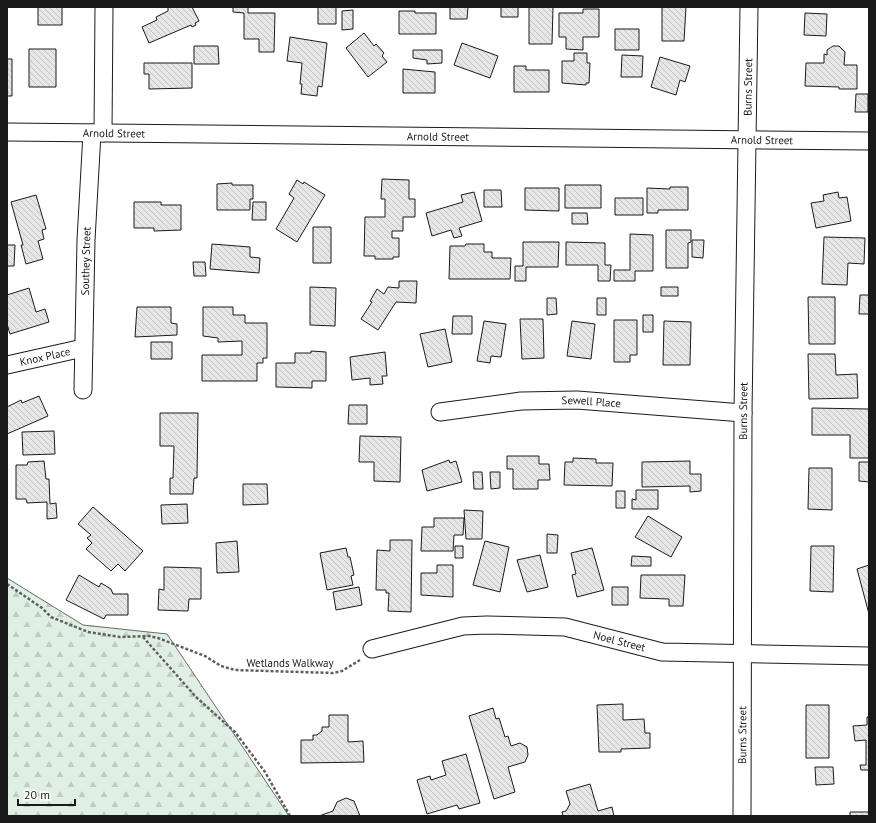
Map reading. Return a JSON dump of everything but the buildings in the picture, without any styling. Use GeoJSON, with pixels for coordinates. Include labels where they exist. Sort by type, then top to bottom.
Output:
{"type":"FeatureCollection","features":[{"type":"Feature","properties":{"kind":"street","name":"Southey Street"},"geometry":{"type":"LineString","coordinates":[[83,390],[86,240],[98,133],[104,7]]}},
{"type":"Feature","properties":{"kind":"street","name":"Burns Street"},"geometry":{"type":"LineString","coordinates":[[742,816],[743,413],[749,7]]}},
{"type":"Feature","properties":{"kind":"street","name":"Arnold Street"},"geometry":{"type":"LineString","coordinates":[[7,132],[869,141]]}},
{"type":"Feature","properties":{"kind":"street","name":"Knox Place"},"geometry":{"type":"LineString","coordinates":[[7,365],[84,348]]}},
{"type":"Feature","properties":{"kind":"street","name":"Sewell Place"},"geometry":{"type":"LineString","coordinates":[[440,412],[521,401],[577,400],[743,413]]}},
{"type":"Feature","properties":{"kind":"street","name":"Noel Street"},"geometry":{"type":"LineString","coordinates":[[372,649],[463,626],[487,625],[565,627],[662,652],[869,656]]}},
{"type":"Feature","properties":{"kind":"path","name":"Wetlands Walkway"},"geometry":{"type":"LineString","coordinates":[[7,584],[42,608],[51,617],[88,632],[120,637],[158,638],[205,656],[222,666],[235,670],[250,672],[333,673],[354,664],[372,649]]}},
{"type":"Feature","properties":{"kind":"path"},"geometry":{"type":"LineString","coordinates":[[142,637],[196,697],[235,732],[265,772],[290,816]]}},
{"type":"Feature","properties":{"kind":"green space"},"geometry":{"type":"Polygon","coordinates":[[[7,578],[83,625],[167,634],[289,816],[7,816],[7,578]]]}}]}
